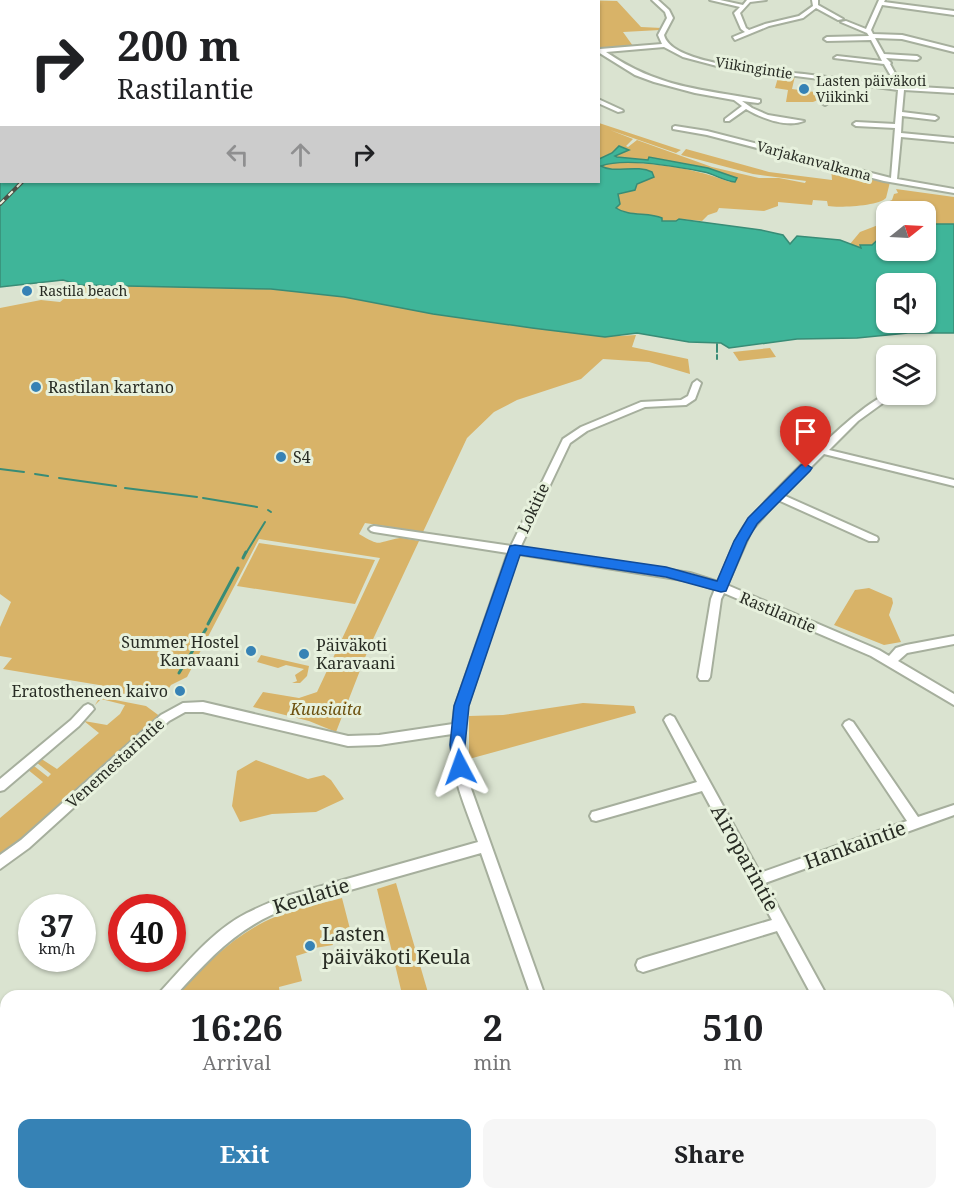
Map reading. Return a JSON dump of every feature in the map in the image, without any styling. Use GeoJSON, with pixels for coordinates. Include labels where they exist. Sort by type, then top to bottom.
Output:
{"type":"FeatureCollection","features":[{"type":"Feature","properties":{"kind":"street"},"geometry":{"type":"LineString","coordinates":[[600,51],[665,45],[661,35],[670,18],[667,11],[655,0]]}},
{"type":"Feature","properties":{"kind":"street"},"geometry":{"type":"LineString","coordinates":[[713,0],[742,6]]}},
{"type":"Feature","properties":{"kind":"street"},"geometry":{"type":"LineString","coordinates":[[749,33],[744,29],[738,14],[742,6],[750,0],[763,0]]}},
{"type":"Feature","properties":{"kind":"street"},"geometry":{"type":"LineString","coordinates":[[871,35],[881,2],[954,13]]}},
{"type":"Feature","properties":{"kind":"street"},"geometry":{"type":"LineString","coordinates":[[735,38],[767,25],[801,17],[816,3],[871,35],[900,88],[894,181]]}},
{"type":"Feature","properties":{"kind":"street"},"geometry":{"type":"LineString","coordinates":[[909,18],[912,8]]}},
{"type":"Feature","properties":{"kind":"street"},"geometry":{"type":"LineString","coordinates":[[827,39],[871,35],[902,37],[954,50]]}},
{"type":"Feature","properties":{"kind":"street","name":"Viikingintie"},"geometry":{"type":"LineString","coordinates":[[665,45],[682,54],[720,64],[900,88],[954,91]]}},
{"type":"Feature","properties":{"kind":"street"},"geometry":{"type":"LineString","coordinates":[[600,51],[629,72],[673,87],[758,101]]}},
{"type":"Feature","properties":{"kind":"street"},"geometry":{"type":"LineString","coordinates":[[884,56],[917,58]]}},
{"type":"Feature","properties":{"kind":"street"},"geometry":{"type":"LineString","coordinates":[[837,58],[888,63]]}},
{"type":"Feature","properties":{"kind":"street"},"geometry":{"type":"LineString","coordinates":[[825,103],[830,79]]}},
{"type":"Feature","properties":{"kind":"street"},"geometry":{"type":"LineString","coordinates":[[736,98],[745,107],[782,120],[801,121]]}},
{"type":"Feature","properties":{"kind":"street"},"geometry":{"type":"LineString","coordinates":[[600,102],[620,111]]}},
{"type":"Feature","properties":{"kind":"street"},"geometry":{"type":"LineString","coordinates":[[726,120],[745,107]]}},
{"type":"Feature","properties":{"kind":"street"},"geometry":{"type":"LineString","coordinates":[[900,114],[935,118]]}},
{"type":"Feature","properties":{"kind":"street"},"geometry":{"type":"LineString","coordinates":[[856,124],[898,126]]}},
{"type":"Feature","properties":{"kind":"street","name":"Varjakanvalkama"},"geometry":{"type":"LineString","coordinates":[[675,128],[707,133],[894,181],[954,190]]}},
{"type":"Feature","properties":{"kind":"street"},"geometry":{"type":"LineString","coordinates":[[897,135],[954,140]]}},
{"type":"Feature","properties":{"kind":"street","name":"Lokitie"},"geometry":{"type":"LineString","coordinates":[[536,990],[463,783],[457,745],[458,728],[467,685],[515,550],[566,441],[584,429],[638,406],[652,402],[683,403],[692,397],[697,383]]}},
{"type":"Feature","properties":{"kind":"street"},"geometry":{"type":"LineString","coordinates":[[704,677],[715,605],[747,530],[777,496],[855,419],[876,404]]}},
{"type":"Feature","properties":{"kind":"street"},"geometry":{"type":"LineString","coordinates":[[823,451],[954,483]]}},
{"type":"Feature","properties":{"kind":"street"},"geometry":{"type":"LineString","coordinates":[[777,496],[873,539]]}},
{"type":"Feature","properties":{"kind":"street","name":"Rastilantie"},"geometry":{"type":"LineString","coordinates":[[374,529],[666,572],[721,587],[891,662],[954,700]]}},
{"type":"Feature","properties":{"kind":"street"},"geometry":{"type":"LineString","coordinates":[[891,662],[900,651],[954,640]]}},
{"type":"Feature","properties":{"kind":"street","name":"Venemestarintie"},"geometry":{"type":"LineString","coordinates":[[0,863],[25,844],[165,718],[183,708],[203,707],[348,741],[379,740],[458,728]]}},
{"type":"Feature","properties":{"kind":"street"},"geometry":{"type":"LineString","coordinates":[[0,786],[75,723],[88,709]]}},
{"type":"Feature","properties":{"kind":"street","name":"Airoparintie"},"geometry":{"type":"LineString","coordinates":[[670,720],[817,990]]}},
{"type":"Feature","properties":{"kind":"street"},"geometry":{"type":"LineString","coordinates":[[849,725],[916,824]]}},
{"type":"Feature","properties":{"kind":"street"},"geometry":{"type":"LineString","coordinates":[[596,816],[705,785]]}},
{"type":"Feature","properties":{"kind":"street","name":"Hankaintie"},"geometry":{"type":"LineString","coordinates":[[757,880],[954,810]]}},
{"type":"Feature","properties":{"kind":"street","name":"Keulatie"},"geometry":{"type":"LineString","coordinates":[[172,990],[238,923],[259,911],[290,900],[484,846]]}},
{"type":"Feature","properties":{"kind":"street"},"geometry":{"type":"LineString","coordinates":[[643,965],[780,924]]}},
{"type":"Feature","properties":{"kind":"green space"},"geometry":{"type":"Polygon","coordinates":[[[600,1],[617,1],[641,27],[662,28],[623,32],[633,46],[600,50],[600,1]]]}},
{"type":"Feature","properties":{"kind":"green space"},"geometry":{"type":"Polygon","coordinates":[[[779,74],[795,76],[792,89],[822,93],[823,98],[813,102],[786,102],[788,90],[775,88],[779,74]]]}},
{"type":"Feature","properties":{"kind":"green space"},"geometry":{"type":"Polygon","coordinates":[[[600,123],[681,150],[676,153],[610,130],[633,139],[626,146],[628,147],[637,140],[712,167],[759,178],[779,178],[805,183],[806,181],[753,174],[681,155],[686,149],[769,172],[832,180],[831,167],[890,182],[886,198],[876,203],[833,207],[828,206],[827,201],[813,200],[812,205],[778,202],[778,206],[764,211],[719,208],[717,212],[708,215],[702,221],[679,219],[677,227],[593,208],[600,187],[600,162],[665,166],[697,172],[730,182],[737,178],[708,168],[649,157],[649,161],[614,156],[629,150],[620,146],[600,159],[600,123]]]}},
{"type":"Feature","properties":{"kind":"green space"},"geometry":{"type":"Polygon","coordinates":[[[896,189],[954,197],[954,252],[936,253],[936,201],[890,201],[894,194],[898,193],[896,189]]]}},
{"type":"Feature","properties":{"kind":"green space"},"geometry":{"type":"Polygon","coordinates":[[[876,226],[876,250],[856,249],[844,243],[850,244],[860,232],[876,226]]]}},
{"type":"Feature","properties":{"kind":"green space","name":"Kuusiaita"},"geometry":{"type":"Polygon","coordinates":[[[145,267],[620,336],[636,335],[632,347],[688,359],[690,374],[649,362],[603,359],[581,379],[517,400],[494,412],[467,438],[423,532],[365,523],[359,534],[372,541],[382,542],[400,538],[419,541],[368,650],[336,732],[309,721],[253,707],[263,692],[299,698],[317,692],[380,558],[259,539],[187,677],[171,685],[167,691],[140,696],[103,691],[105,686],[3,669],[12,658],[0,656],[0,627],[11,602],[0,594],[0,308],[41,300],[60,302],[80,286],[79,280],[145,267]]]}},
{"type":"Feature","properties":{"kind":"green space"},"geometry":{"type":"Polygon","coordinates":[[[770,348],[776,357],[739,361],[733,352],[770,348]]]}},
{"type":"Feature","properties":{"kind":"green space"},"geometry":{"type":"Polygon","coordinates":[[[259,543],[375,560],[355,604],[237,586],[259,543]]]}},
{"type":"Feature","properties":{"kind":"green space"},"geometry":{"type":"Polygon","coordinates":[[[869,588],[892,598],[893,603],[889,615],[901,642],[884,645],[834,625],[855,590],[869,588]]]}},
{"type":"Feature","properties":{"kind":"green space"},"geometry":{"type":"Polygon","coordinates":[[[261,655],[309,666],[307,676],[300,683],[292,683],[297,681],[295,675],[304,669],[286,665],[278,668],[257,662],[261,655]]]}},
{"type":"Feature","properties":{"kind":"green space"},"geometry":{"type":"Polygon","coordinates":[[[100,697],[146,706],[161,717],[0,858],[0,818],[43,782],[27,769],[34,766],[48,777],[51,774],[36,762],[40,758],[57,769],[99,733],[84,721],[107,725],[120,714],[125,705],[101,699],[95,705],[100,697]]]}},
{"type":"Feature","properties":{"kind":"green space"},"geometry":{"type":"Polygon","coordinates":[[[583,703],[634,706],[636,713],[469,759],[469,716],[503,715],[583,703]]]}},
{"type":"Feature","properties":{"kind":"green space"},"geometry":{"type":"Polygon","coordinates":[[[256,760],[308,779],[324,775],[331,780],[344,799],[316,812],[272,814],[240,822],[232,806],[237,771],[256,760]]]}},
{"type":"Feature","properties":{"kind":"green space"},"geometry":{"type":"Polygon","coordinates":[[[396,883],[427,990],[401,990],[377,889],[396,883]]]}},
{"type":"Feature","properties":{"kind":"green space"},"geometry":{"type":"Polygon","coordinates":[[[342,898],[350,929],[338,933],[340,943],[337,944],[336,941],[332,943],[333,945],[315,948],[315,950],[296,956],[302,981],[279,987],[279,990],[182,990],[222,951],[247,932],[283,914],[342,898]]]}},
{"type":"Feature","properties":{"kind":"water"},"geometry":{"type":"Polygon","coordinates":[[[619,146],[629,150],[615,156],[617,157],[648,160],[649,157],[708,168],[737,178],[735,182],[704,172],[652,164],[624,162],[601,166],[652,172],[654,177],[637,184],[635,190],[618,194],[620,204],[616,208],[627,213],[657,216],[662,218],[662,221],[679,219],[761,230],[783,235],[790,244],[797,236],[840,240],[861,248],[860,245],[872,245],[876,241],[876,261],[936,261],[936,224],[954,224],[954,333],[936,333],[936,273],[876,273],[876,333],[908,333],[857,338],[797,339],[729,348],[721,343],[689,342],[637,333],[605,337],[532,328],[433,314],[344,297],[271,289],[80,285],[63,280],[0,287],[0,183],[600,183],[600,159],[612,153],[619,146]]]}},
{"type":"Feature","properties":{"kind":"waterway"},"geometry":{"type":"LineString","coordinates":[[717,344],[717,352]]}},
{"type":"Feature","properties":{"kind":"waterway"},"geometry":{"type":"LineString","coordinates":[[0,469],[24,472]]}},
{"type":"Feature","properties":{"kind":"waterway"},"geometry":{"type":"LineString","coordinates":[[35,474],[48,476]]}},
{"type":"Feature","properties":{"kind":"waterway"},"geometry":{"type":"LineString","coordinates":[[59,478],[116,486]]}},
{"type":"Feature","properties":{"kind":"waterway"},"geometry":{"type":"LineString","coordinates":[[125,488],[197,497]]}},
{"type":"Feature","properties":{"kind":"waterway"},"geometry":{"type":"LineString","coordinates":[[203,498],[257,507]]}},
{"type":"Feature","properties":{"kind":"waterway"},"geometry":{"type":"LineString","coordinates":[[246,553],[265,522]]}},
{"type":"Feature","properties":{"kind":"waterway"},"geometry":{"type":"LineString","coordinates":[[243,558],[246,552]]}},
{"type":"Feature","properties":{"kind":"waterway"},"geometry":{"type":"LineString","coordinates":[[208,624],[238,568]]}},
{"type":"Feature","properties":{"kind":"waterway"},"geometry":{"type":"LineString","coordinates":[[179,673],[206,629]]}},
{"type":"Feature","properties":{"kind":"railway"},"geometry":{"type":"LineString","coordinates":[[0,204],[21,183]]}},
{"type":"Feature","properties":{"kind":"place","name":"Lasten päiväkoti Viikinki"},"geometry":{"type":"Point","coordinates":[804,89]}},
{"type":"Feature","properties":{"kind":"place","name":"Rastila beach"},"geometry":{"type":"Point","coordinates":[27,291]}},
{"type":"Feature","properties":{"kind":"place","name":"Rastilan kartano"},"geometry":{"type":"Point","coordinates":[36,387]}},
{"type":"Feature","properties":{"kind":"place","name":"S4"},"geometry":{"type":"Point","coordinates":[281,457]}},
{"type":"Feature","properties":{"kind":"place","name":"Summer Hostel Karavaani"},"geometry":{"type":"Point","coordinates":[251,651]}},
{"type":"Feature","properties":{"kind":"place","name":"Päiväkoti Karavaani"},"geometry":{"type":"Point","coordinates":[304,654]}},
{"type":"Feature","properties":{"kind":"place","name":"Eratostheneen kaivo"},"geometry":{"type":"Point","coordinates":[180,691]}},
{"type":"Feature","properties":{"kind":"place","name":"Lasten päiväkoti Keula"},"geometry":{"type":"Point","coordinates":[310,946]}},
{"type":"Feature","properties":{"kind":"route"},"geometry":{"type":"LineString","coordinates":[[460,767],[457,745],[461,706],[515,550],[666,572],[721,587],[740,541],[753,521],[806,468]]}}]}
